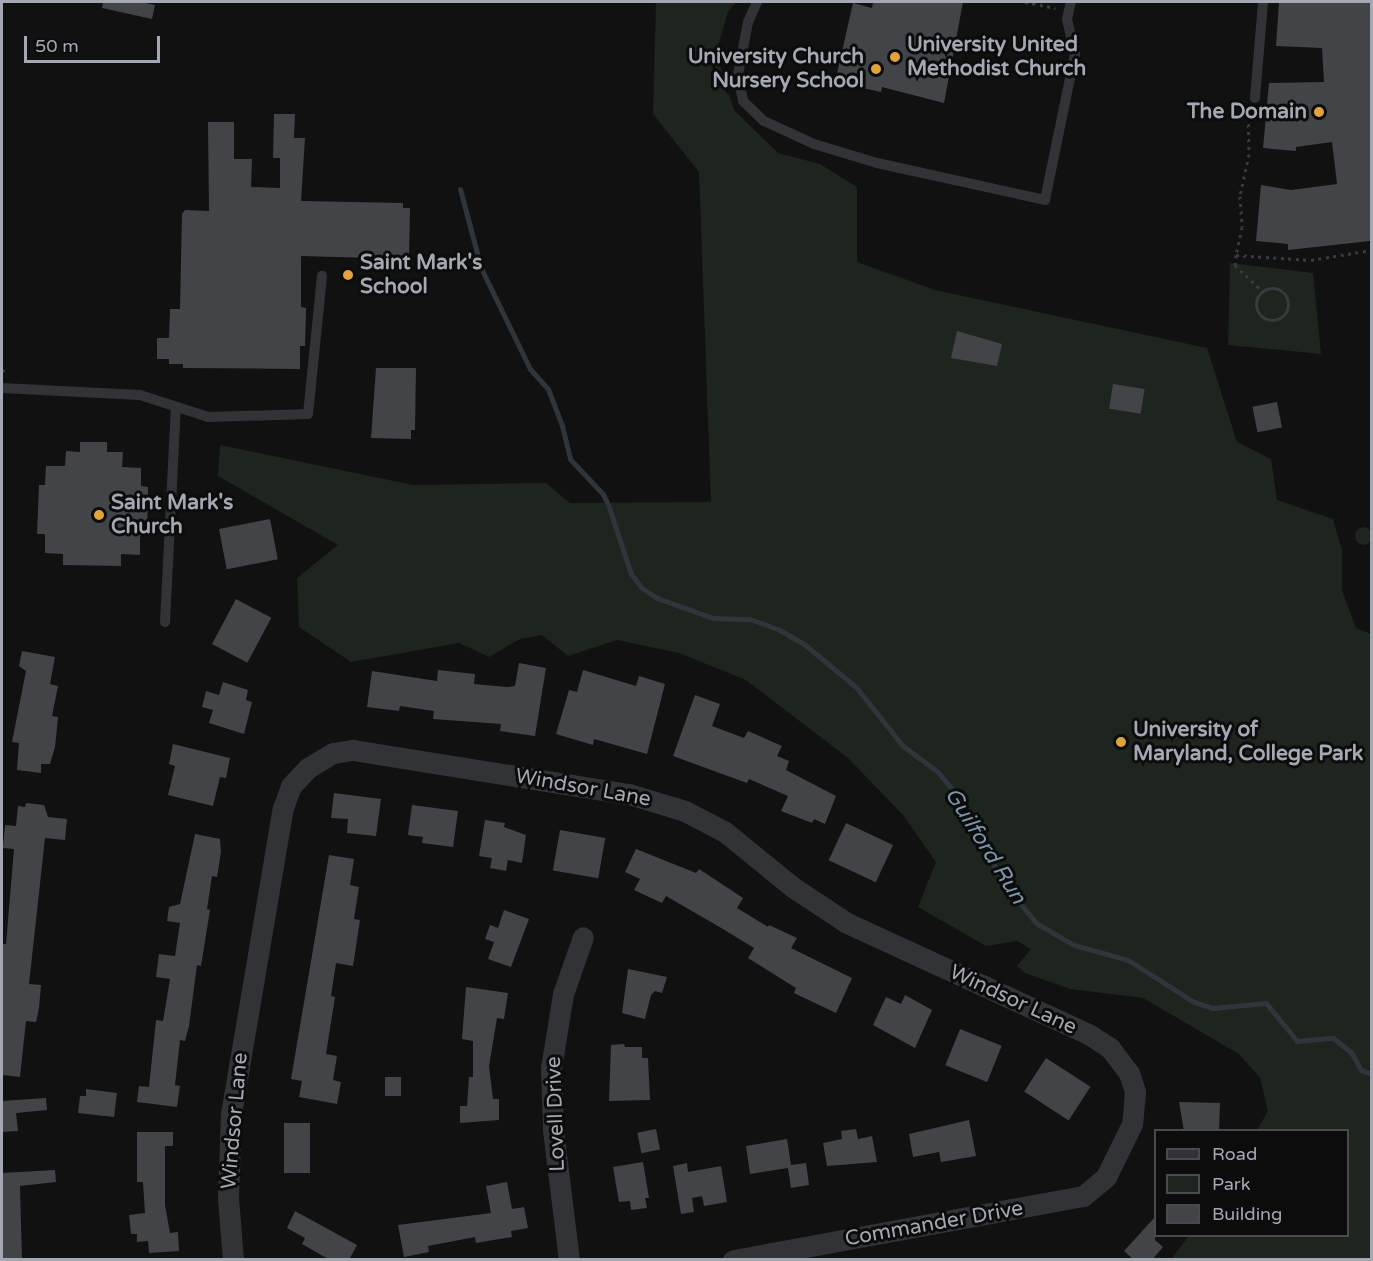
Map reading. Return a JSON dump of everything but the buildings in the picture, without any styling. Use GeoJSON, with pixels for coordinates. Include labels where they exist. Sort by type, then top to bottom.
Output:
{"type":"FeatureCollection","features":[{"type":"Feature","properties":{"kind":"street","name":"Windsor Lane"},"geometry":{"type":"LineString","coordinates":[[233,1260],[228,1198],[231,1114],[283,808],[291,786],[302,772],[323,758],[344,751],[378,753],[666,803],[725,832],[795,888],[857,928],[1101,1042],[1118,1056],[1133,1082],[1136,1102],[1132,1124],[1106,1177],[1083,1196],[1064,1202]]}},
{"type":"Feature","properties":{"kind":"street","name":"Lovell Drive"},"geometry":{"type":"LineString","coordinates":[[569,1260],[553,1130],[551,1068],[563,994],[583,937]]}},
{"type":"Feature","properties":{"kind":"street","name":"Commander Drive"},"geometry":{"type":"LineString","coordinates":[[733,1260],[1064,1202]]}},
{"type":"Feature","properties":{"kind":"lane"},"geometry":{"type":"LineString","coordinates":[[757,2],[748,22],[738,75],[743,101],[764,121],[814,144],[877,163],[1045,200],[1075,54],[1067,19],[1071,2]]}},
{"type":"Feature","properties":{"kind":"lane"},"geometry":{"type":"LineString","coordinates":[[1255,98],[1263,2]]}},
{"type":"Feature","properties":{"kind":"lane"},"geometry":{"type":"LineString","coordinates":[[2,388],[108,391],[140,395],[208,417],[308,414],[322,276]]}},
{"type":"Feature","properties":{"kind":"lane"},"geometry":{"type":"LineString","coordinates":[[165,622],[176,406]]}},
{"type":"Feature","properties":{"kind":"path"},"geometry":{"type":"LineString","coordinates":[[1025,2],[1059,9],[1060,2]]}},
{"type":"Feature","properties":{"kind":"path"},"geometry":{"type":"LineString","coordinates":[[1255,98],[1246,123],[1249,154],[1240,196],[1242,228],[1235,265],[1262,291]]}},
{"type":"Feature","properties":{"kind":"path"},"geometry":{"type":"LineString","coordinates":[[1236,255],[1311,260],[1371,250]]}},
{"type":"Feature","properties":{"kind":"path"},"geometry":{"type":"LineString","coordinates":[[1275,288],[1285,295],[1288,307],[1281,318],[1269,320],[1258,314],[1256,301],[1262,291],[1275,288]]}},
{"type":"Feature","properties":{"kind":"green space"},"geometry":{"type":"Polygon","coordinates":[[[656,2],[736,2],[728,12],[716,53],[734,110],[778,153],[820,164],[857,187],[857,262],[935,290],[1207,348],[1237,442],[1271,459],[1277,500],[1333,519],[1342,550],[1342,590],[1356,628],[1371,634],[1371,1259],[1171,1259],[1188,1237],[1349,1237],[1349,1129],[1258,1129],[1268,1111],[1260,1078],[1239,1054],[1143,998],[1070,989],[1025,973],[1017,966],[1031,949],[1017,941],[986,946],[918,907],[936,862],[903,815],[848,758],[746,680],[679,653],[617,640],[568,656],[542,635],[520,639],[489,657],[459,643],[351,662],[299,627],[297,578],[338,545],[218,476],[220,445],[413,485],[546,483],[570,503],[711,502],[699,172],[653,114],[656,2]]]}},
{"type":"Feature","properties":{"kind":"green space"},"geometry":{"type":"Polygon","coordinates":[[[1230,263],[1313,273],[1321,354],[1228,345],[1230,263]]]}},
{"type":"Feature","properties":{"kind":"green space"},"geometry":{"type":"Polygon","coordinates":[[[1364,527],[1370,530],[1373,536],[1370,542],[1364,545],[1358,542],[1355,536],[1358,530],[1364,527]]]}},
{"type":"Feature","properties":{"kind":"waterway","name":"Guilford Run"},"geometry":{"type":"LineString","coordinates":[[460,189],[481,268],[530,369],[548,389],[562,426],[570,459],[603,494],[631,574],[642,588],[657,598],[713,618],[750,619],[778,629],[804,644],[856,687],[903,746],[938,772],[956,794],[1003,882],[1036,923],[1074,945],[1128,960],[1194,1002],[1213,1008],[1266,1003],[1297,1041],[1333,1038],[1351,1052],[1361,1070],[1372,1074]]}},
{"type":"Feature","properties":{"kind":"place","name":"University United Methodist Church"},"geometry":{"type":"Point","coordinates":[895,57]}},
{"type":"Feature","properties":{"kind":"place","name":"University Church Nursery School"},"geometry":{"type":"Point","coordinates":[876,69]}},
{"type":"Feature","properties":{"kind":"place","name":"The Domain"},"geometry":{"type":"Point","coordinates":[1319,112]}},
{"type":"Feature","properties":{"kind":"place","name":"Saint Mark's School"},"geometry":{"type":"Point","coordinates":[348,275]}},
{"type":"Feature","properties":{"kind":"place","name":"Saint Mark's Church"},"geometry":{"type":"Point","coordinates":[99,515]}},
{"type":"Feature","properties":{"kind":"place","name":"University of Maryland, College Park"},"geometry":{"type":"Point","coordinates":[1121,742]}}]}
